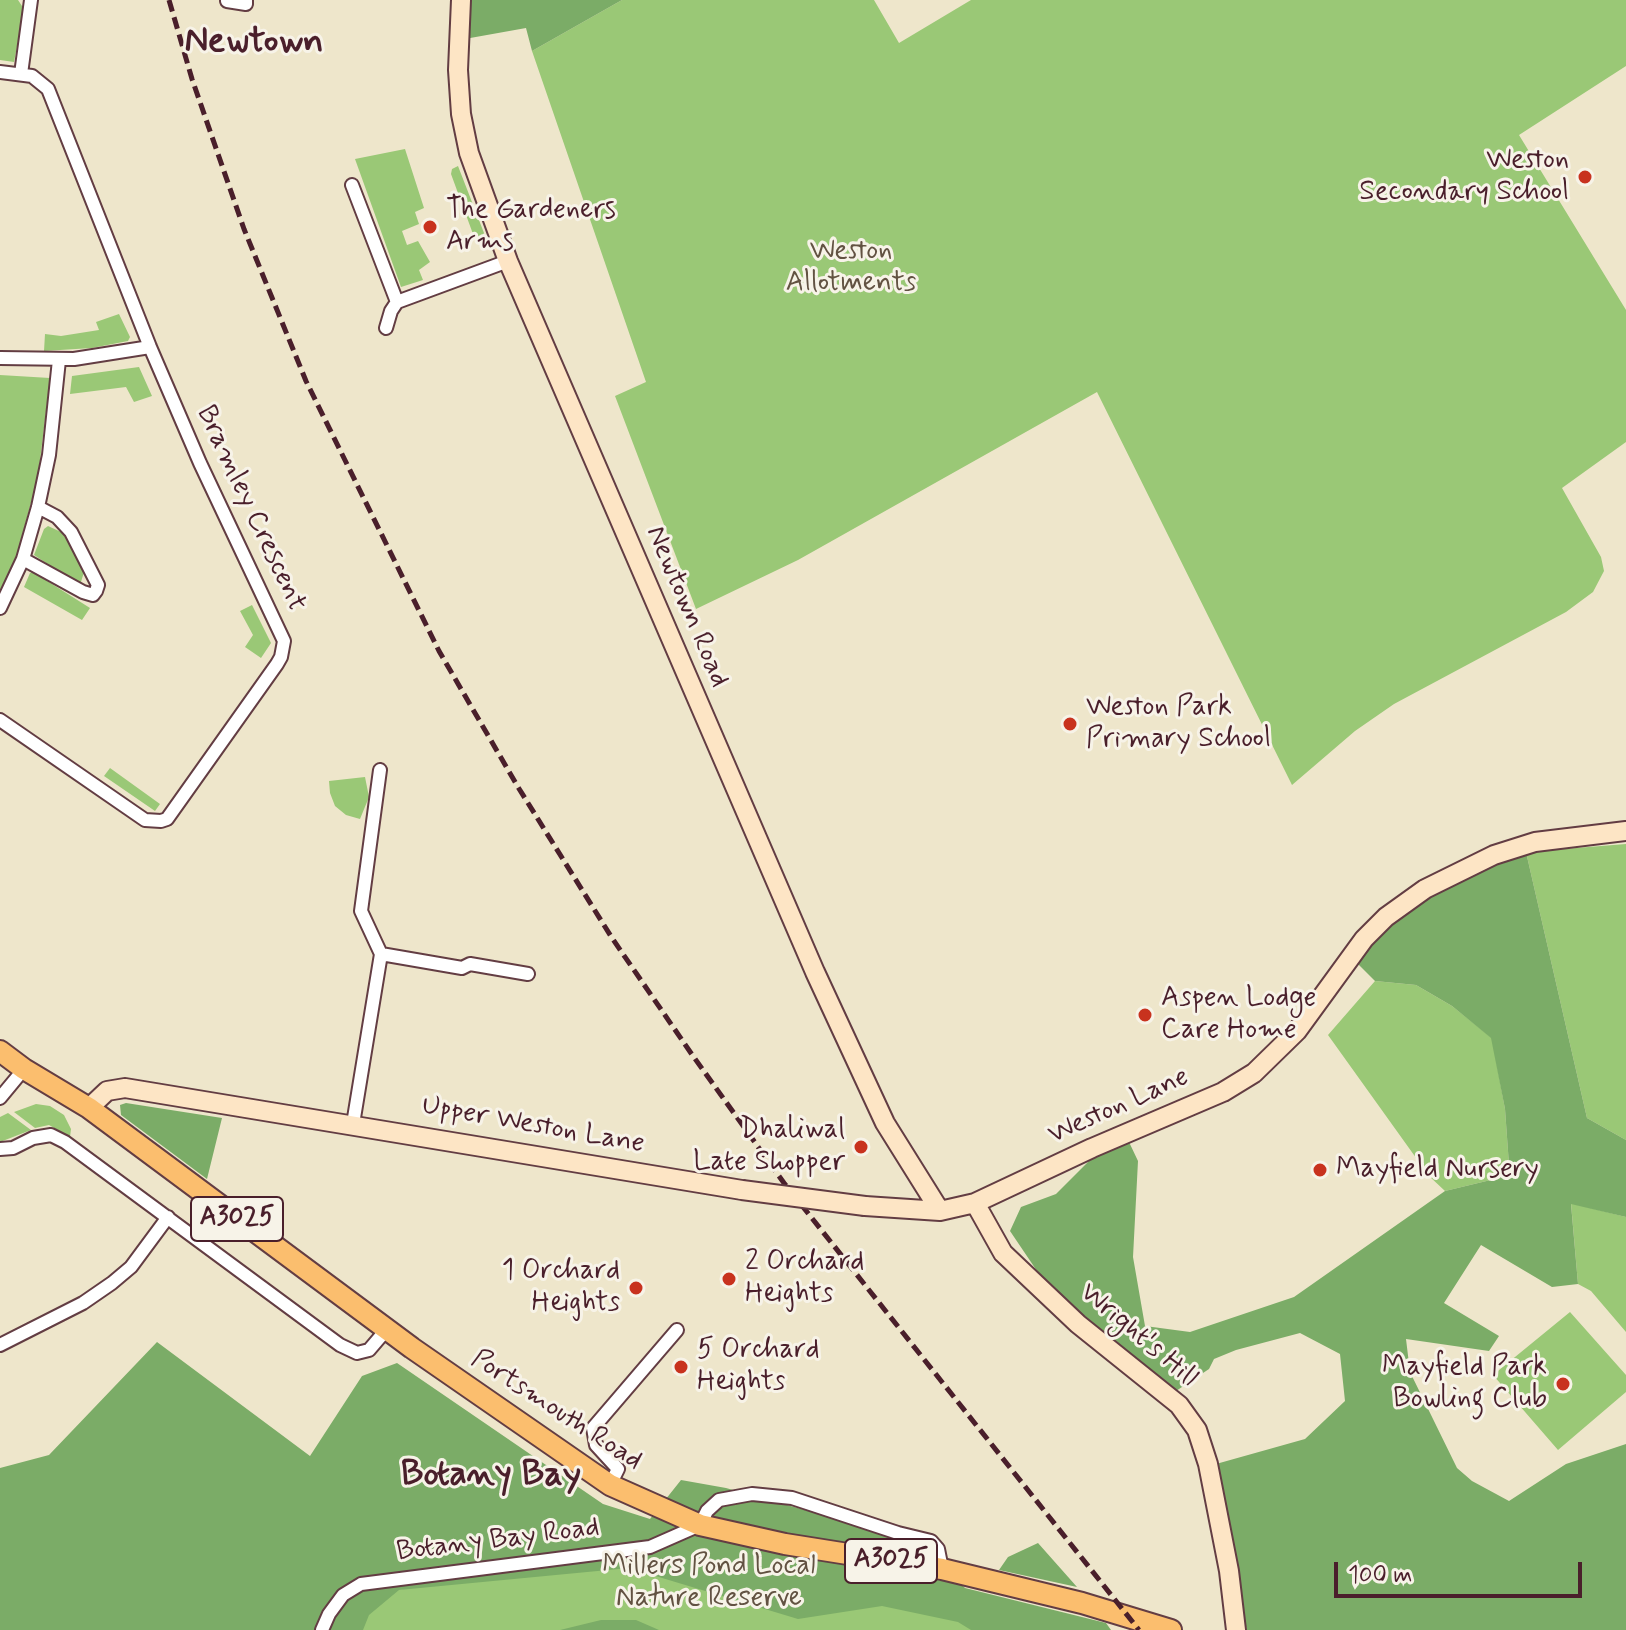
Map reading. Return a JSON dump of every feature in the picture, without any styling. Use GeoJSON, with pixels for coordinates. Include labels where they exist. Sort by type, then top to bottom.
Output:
{"type":"FeatureCollection","features":[{"type":"Feature","properties":{"kind":"main road","name":"Portsmouth Road"},"geometry":{"type":"LineString","coordinates":[[0,1051],[89,1108],[387,1329],[610,1485],[700,1525],[785,1544],[942,1569],[1082,1603],[1171,1630]]}},
{"type":"Feature","properties":{"kind":"street"},"geometry":{"type":"LineString","coordinates":[[0,72],[21,74],[31,0]]}},
{"type":"Feature","properties":{"kind":"street"},"geometry":{"type":"LineString","coordinates":[[227,1],[246,4],[246,0]]}},
{"type":"Feature","properties":{"kind":"street","name":"Newtown Road"},"geometry":{"type":"LineString","coordinates":[[461,0],[458,48],[461,114],[469,153],[508,261],[815,972],[885,1123],[940,1211]]}},
{"type":"Feature","properties":{"kind":"street","name":"Bramley Crescent"},"geometry":{"type":"LineString","coordinates":[[0,720],[145,820],[161,821],[167,819],[281,657],[284,648],[282,634],[230,528],[150,347],[48,89],[32,76],[21,74]]}},
{"type":"Feature","properties":{"kind":"street"},"geometry":{"type":"LineString","coordinates":[[352,185],[397,302]]}},
{"type":"Feature","properties":{"kind":"street"},"geometry":{"type":"LineString","coordinates":[[386,328],[397,302],[508,261]]}},
{"type":"Feature","properties":{"kind":"street"},"geometry":{"type":"LineString","coordinates":[[0,358],[59,360],[150,347]]}},
{"type":"Feature","properties":{"kind":"street"},"geometry":{"type":"LineString","coordinates":[[0,608],[23,559],[38,507],[49,455],[59,360]]}},
{"type":"Feature","properties":{"kind":"street"},"geometry":{"type":"LineString","coordinates":[[23,559],[83,592],[93,595],[96,591],[98,585],[71,532],[57,517],[38,507]]}},
{"type":"Feature","properties":{"kind":"street"},"geometry":{"type":"LineString","coordinates":[[353,1124],[381,954],[361,911],[380,770]]}},
{"type":"Feature","properties":{"kind":"street","name":"Weston Lane"},"geometry":{"type":"LineString","coordinates":[[975,1203],[1092,1148],[1223,1092],[1254,1073],[1297,1031],[1351,955],[1377,925],[1439,881],[1494,855],[1535,842],[1626,831]]}},
{"type":"Feature","properties":{"kind":"street"},"geometry":{"type":"LineString","coordinates":[[381,954],[462,968],[470,964],[528,974]]}},
{"type":"Feature","properties":{"kind":"street"},"geometry":{"type":"LineString","coordinates":[[0,1098],[24,1069]]}},
{"type":"Feature","properties":{"kind":"street","name":"Upper Weston Lane"},"geometry":{"type":"LineString","coordinates":[[89,1108],[107,1091],[125,1088],[742,1190],[865,1206],[940,1211],[975,1203]]}},
{"type":"Feature","properties":{"kind":"street"},"geometry":{"type":"LineString","coordinates":[[0,1149],[13,1148],[33,1138],[51,1135],[71,1146],[340,1345],[357,1353],[369,1350],[387,1329]]}},
{"type":"Feature","properties":{"kind":"street","name":"Wright's Hill"},"geometry":{"type":"LineString","coordinates":[[975,1203],[1003,1253],[1078,1324],[1179,1405],[1197,1430],[1208,1464],[1229,1571],[1236,1630]]}},
{"type":"Feature","properties":{"kind":"street"},"geometry":{"type":"LineString","coordinates":[[0,1345],[83,1303],[112,1283],[131,1267],[168,1217]]}},
{"type":"Feature","properties":{"kind":"street"},"geometry":{"type":"LineString","coordinates":[[610,1485],[618,1469],[596,1445],[593,1428],[677,1330]]}},
{"type":"Feature","properties":{"kind":"street"},"geometry":{"type":"LineString","coordinates":[[700,1525],[707,1511],[719,1500],[752,1494],[792,1498],[931,1541],[938,1549],[942,1569]]}},
{"type":"Feature","properties":{"kind":"street","name":"Botany Bay Road"},"geometry":{"type":"LineString","coordinates":[[322,1630],[343,1595],[361,1584],[650,1547],[700,1525]]}},
{"type":"Feature","properties":{"kind":"green space"},"geometry":{"type":"Polygon","coordinates":[[[0,0],[18,0],[24,9],[14,62],[0,60],[0,0]]]}},
{"type":"Feature","properties":{"kind":"green space"},"geometry":{"type":"Polygon","coordinates":[[[461,0],[622,0],[532,51],[526,28],[459,40],[461,0]]]}},
{"type":"Feature","properties":{"kind":"green space","name":"Weston Allotments"},"geometry":{"type":"Polygon","coordinates":[[[622,0],[874,0],[899,43],[971,0],[1626,0],[1626,66],[1519,135],[1626,310],[1626,442],[1562,488],[1601,557],[1604,571],[1593,592],[1566,612],[1394,704],[1355,731],[1292,785],[1097,392],[798,560],[696,609],[615,396],[646,382],[532,51],[622,0]]]}},
{"type":"Feature","properties":{"kind":"green space"},"geometry":{"type":"Polygon","coordinates":[[[405,149],[424,208],[415,212],[419,224],[402,231],[407,245],[418,241],[430,262],[419,270],[423,280],[401,287],[355,159],[405,149]]]}},
{"type":"Feature","properties":{"kind":"green space"},"geometry":{"type":"Polygon","coordinates":[[[458,166],[484,233],[481,238],[473,234],[451,174],[452,169],[458,166]]]}},
{"type":"Feature","properties":{"kind":"green space"},"geometry":{"type":"Polygon","coordinates":[[[119,314],[130,337],[128,341],[92,348],[44,351],[45,334],[61,336],[99,330],[96,322],[119,314]]]}},
{"type":"Feature","properties":{"kind":"green space"},"geometry":{"type":"Polygon","coordinates":[[[139,367],[152,396],[134,402],[126,387],[70,394],[72,376],[139,367]]]}},
{"type":"Feature","properties":{"kind":"green space"},"geometry":{"type":"Polygon","coordinates":[[[0,375],[50,378],[38,477],[14,565],[0,594],[0,375]]]}},
{"type":"Feature","properties":{"kind":"green space"},"geometry":{"type":"Polygon","coordinates":[[[48,526],[61,532],[73,546],[84,572],[81,582],[75,582],[34,555],[48,526]]]}},
{"type":"Feature","properties":{"kind":"green space"},"geometry":{"type":"Polygon","coordinates":[[[33,572],[90,608],[82,620],[24,587],[33,572]]]}},
{"type":"Feature","properties":{"kind":"green space"},"geometry":{"type":"Polygon","coordinates":[[[252,605],[271,643],[261,658],[245,647],[253,635],[240,611],[252,605]]]}},
{"type":"Feature","properties":{"kind":"green space"},"geometry":{"type":"Polygon","coordinates":[[[110,768],[160,804],[155,811],[104,776],[110,768]]]}},
{"type":"Feature","properties":{"kind":"green space"},"geometry":{"type":"Polygon","coordinates":[[[365,777],[369,797],[360,819],[346,815],[335,806],[329,781],[365,777]]]}},
{"type":"Feature","properties":{"kind":"green space"},"geometry":{"type":"Polygon","coordinates":[[[1626,844],[1626,1140],[1587,1118],[1526,852],[1626,844]]]}},
{"type":"Feature","properties":{"kind":"green space"},"geometry":{"type":"Polygon","coordinates":[[[1526,852],[1587,1118],[1626,1140],[1626,1217],[1571,1204],[1578,1284],[1552,1287],[1481,1245],[1444,1303],[1499,1336],[1489,1351],[1406,1339],[1410,1372],[1457,1468],[1472,1481],[1509,1501],[1566,1464],[1626,1444],[1626,1630],[1247,1630],[1216,1464],[1305,1439],[1345,1401],[1340,1354],[1300,1333],[1214,1359],[1209,1369],[1173,1393],[1037,1271],[1010,1231],[1021,1207],[1056,1194],[1096,1154],[1129,1142],[1138,1161],[1133,1257],[1145,1326],[1190,1332],[1294,1297],[1445,1191],[1499,1178],[1509,1165],[1505,1109],[1491,1038],[1452,1006],[1416,985],[1375,981],[1354,960],[1408,909],[1445,885],[1526,852]]]}},
{"type":"Feature","properties":{"kind":"green space"},"geometry":{"type":"Polygon","coordinates":[[[1375,981],[1416,985],[1452,1006],[1492,1038],[1505,1109],[1509,1165],[1499,1178],[1445,1191],[1429,1176],[1328,1035],[1375,981]]]}},
{"type":"Feature","properties":{"kind":"green space"},"geometry":{"type":"Polygon","coordinates":[[[126,1103],[222,1118],[207,1179],[121,1115],[120,1105],[126,1103]]]}},
{"type":"Feature","properties":{"kind":"green space"},"geometry":{"type":"Polygon","coordinates":[[[36,1104],[50,1106],[64,1115],[71,1129],[70,1137],[49,1125],[35,1128],[14,1112],[36,1104]]]}},
{"type":"Feature","properties":{"kind":"green space"},"geometry":{"type":"Polygon","coordinates":[[[8,1113],[31,1130],[0,1142],[0,1117],[8,1113]]]}},
{"type":"Feature","properties":{"kind":"green space"},"geometry":{"type":"Polygon","coordinates":[[[1571,1203],[1626,1217],[1626,1332],[1591,1291],[1578,1284],[1571,1203]]]}},
{"type":"Feature","properties":{"kind":"green space","name":"Mayfield Park Bowling Club"},"geometry":{"type":"Polygon","coordinates":[[[1570,1312],[1626,1375],[1626,1392],[1558,1450],[1493,1375],[1570,1312]]]}},
{"type":"Feature","properties":{"kind":"green space"},"geometry":{"type":"Polygon","coordinates":[[[157,1342],[310,1456],[362,1376],[397,1363],[603,1504],[650,1519],[681,1480],[726,1488],[848,1522],[930,1551],[965,1588],[1106,1623],[1111,1630],[971,1630],[958,1622],[882,1606],[798,1619],[629,1568],[399,1590],[369,1615],[363,1630],[0,1630],[0,1468],[49,1455],[157,1342]]]}},
{"type":"Feature","properties":{"kind":"green space"},"geometry":{"type":"Polygon","coordinates":[[[1038,1543],[1077,1587],[999,1570],[1008,1557],[1038,1543]]]}},
{"type":"Feature","properties":{"kind":"green space","name":"Millers Pond Local Nature Reserve"},"geometry":{"type":"Polygon","coordinates":[[[622,1562],[1111,1630],[340,1630],[363,1594],[622,1562]]]}},
{"type":"Feature","properties":{"kind":"green space"},"geometry":{"type":"Polygon","coordinates":[[[601,1620],[636,1620],[659,1630],[560,1630],[601,1620]]]}},
{"type":"Feature","properties":{"kind":"railway"},"geometry":{"type":"LineString","coordinates":[[169,0],[192,79],[244,229],[306,381],[439,651],[518,787],[612,938],[784,1183],[1139,1630]]}},
{"type":"Feature","properties":{"kind":"place","name":"Weston Secondary School"},"geometry":{"type":"Point","coordinates":[1585,177]}},
{"type":"Feature","properties":{"kind":"place","name":"The Gardeners Arms"},"geometry":{"type":"Point","coordinates":[430,227]}},
{"type":"Feature","properties":{"kind":"place","name":"Weston Park Primary School"},"geometry":{"type":"Point","coordinates":[1070,724]}},
{"type":"Feature","properties":{"kind":"place","name":"Aspen Lodge Care Home"},"geometry":{"type":"Point","coordinates":[1145,1015]}},
{"type":"Feature","properties":{"kind":"place","name":"Dhaliwal Late Shopper"},"geometry":{"type":"Point","coordinates":[861,1147]}},
{"type":"Feature","properties":{"kind":"place","name":"Mayfield Nursery"},"geometry":{"type":"Point","coordinates":[1320,1170]}},
{"type":"Feature","properties":{"kind":"place","name":"2 Orchard Heights"},"geometry":{"type":"Point","coordinates":[729,1279]}},
{"type":"Feature","properties":{"kind":"place","name":"1 Orchard Heights"},"geometry":{"type":"Point","coordinates":[636,1288]}},
{"type":"Feature","properties":{"kind":"place","name":"5 Orchard Heights"},"geometry":{"type":"Point","coordinates":[681,1367]}},
{"type":"Feature","properties":{"kind":"place","name":"Mayfield Park Bowling Club"},"geometry":{"type":"Point","coordinates":[1563,1384]}},
{"type":"Feature","properties":{"kind":"district","name":"Newtown"},"geometry":{"type":"Point","coordinates":[254,43]}},
{"type":"Feature","properties":{"kind":"district","name":"Botany Bay"},"geometry":{"type":"Point","coordinates":[491,1476]}}]}
